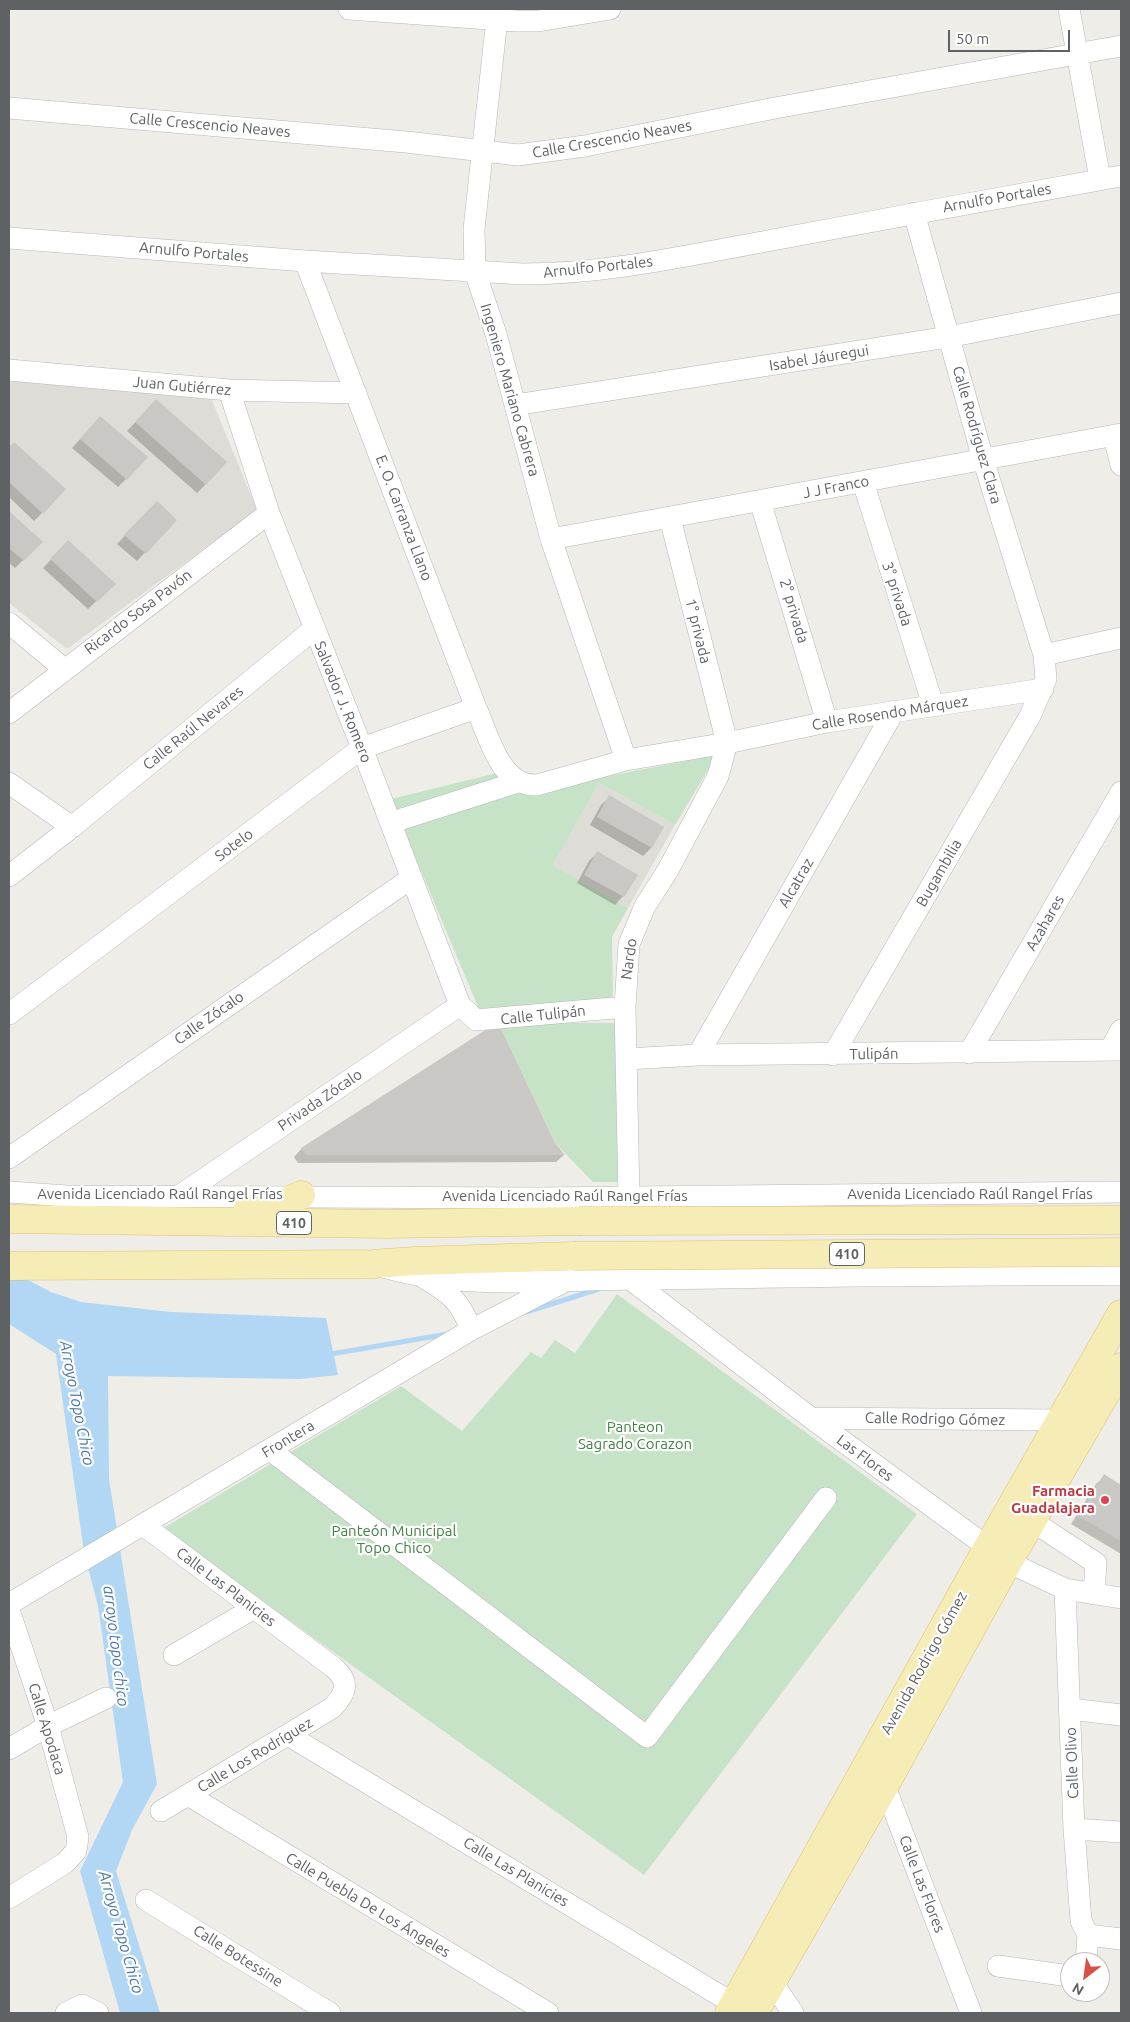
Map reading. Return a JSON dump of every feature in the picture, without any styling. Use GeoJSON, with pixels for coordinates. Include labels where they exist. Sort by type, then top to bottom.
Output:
{"type":"FeatureCollection","features":[{"type":"Feature","properties":{"kind":"main road"},"geometry":{"type":"LineString","coordinates":[[204,1222],[234,1211],[282,1204],[301,1195]]}},
{"type":"Feature","properties":{"kind":"main road","name":"410"},"geometry":{"type":"LineString","coordinates":[[9,1219],[387,1224],[579,1221],[1121,1220]]}},
{"type":"Feature","properties":{"kind":"main road","name":"410"},"geometry":{"type":"LineString","coordinates":[[13,1266],[373,1264],[414,1260],[571,1268],[1121,1252]]}},
{"type":"Feature","properties":{"kind":"main road","name":"Avenida Rodrigo Gómez"},"geometry":{"type":"LineString","coordinates":[[740,2011],[806,1899],[885,1785],[997,1556],[1060,1420],[1121,1314]]}},
{"type":"Feature","properties":{"kind":"main road","name":"Avenida Rodrigo Gómez"},"geometry":{"type":"LineString","coordinates":[[740,2011],[772,1982],[806,1899],[873,1754],[997,1556],[1032,1521],[1121,1367]]}},
{"type":"Feature","properties":{"kind":"street"},"geometry":{"type":"LineString","coordinates":[[349,9],[497,14],[538,21],[610,9]]}},
{"type":"Feature","properties":{"kind":"street"},"geometry":{"type":"LineString","coordinates":[[1069,9],[1100,179]]}},
{"type":"Feature","properties":{"kind":"street","name":"Ingeniero Mariano Cabrera"},"geometry":{"type":"LineString","coordinates":[[497,14],[474,229],[475,272],[496,334],[551,539],[626,760]]}},
{"type":"Feature","properties":{"kind":"street","name":"Calle Crescencio Neaves"},"geometry":{"type":"LineString","coordinates":[[9,108],[406,142],[518,155],[585,146],[775,108],[1121,46]]}},
{"type":"Feature","properties":{"kind":"street","name":"Arnulfo Portales"},"geometry":{"type":"LineString","coordinates":[[9,238],[475,272],[523,274],[589,272],[1121,176]]}},
{"type":"Feature","properties":{"kind":"street","name":"Calle Rodríguez Clara"},"geometry":{"type":"LineString","coordinates":[[914,213],[948,337],[1044,655]]}},
{"type":"Feature","properties":{"kind":"street","name":"E. O. Carranza Llano"},"geometry":{"type":"LineString","coordinates":[[305,261],[476,708],[512,778]]}},
{"type":"Feature","properties":{"kind":"street","name":"Isabel Jáuregui"},"geometry":{"type":"LineString","coordinates":[[515,405],[948,337],[1121,303]]}},
{"type":"Feature","properties":{"kind":"street","name":"Juan Gutiérrez"},"geometry":{"type":"LineString","coordinates":[[9,370],[229,390],[356,393]]}},
{"type":"Feature","properties":{"kind":"street","name":"Salvador J. Romero"},"geometry":{"type":"LineString","coordinates":[[229,390],[269,513],[362,748],[410,879],[462,1008]]}},
{"type":"Feature","properties":{"kind":"street"},"geometry":{"type":"LineString","coordinates":[[1118,435],[1121,465]]}},
{"type":"Feature","properties":{"kind":"street","name":"J J Franco"},"geometry":{"type":"LineString","coordinates":[[551,539],[1118,435]]}},
{"type":"Feature","properties":{"kind":"street","name":"3° privada"},"geometry":{"type":"LineString","coordinates":[[863,482],[933,705]]}},
{"type":"Feature","properties":{"kind":"street","name":"2° privada"},"geometry":{"type":"LineString","coordinates":[[760,501],[827,722]]}},
{"type":"Feature","properties":{"kind":"street","name":"Ricardo Sosa Pavón"},"geometry":{"type":"LineString","coordinates":[[9,713],[269,513]]}},
{"type":"Feature","properties":{"kind":"street","name":"1° privada"},"geometry":{"type":"LineString","coordinates":[[670,518],[727,743]]}},
{"type":"Feature","properties":{"kind":"street"},"geometry":{"type":"LineString","coordinates":[[9,624],[64,669]]}},
{"type":"Feature","properties":{"kind":"street","name":"Calle Raúl Nevares"},"geometry":{"type":"LineString","coordinates":[[9,876],[72,827],[314,629]]}},
{"type":"Feature","properties":{"kind":"street"},"geometry":{"type":"LineString","coordinates":[[1043,689],[1046,671],[1044,655],[1121,638]]}},
{"type":"Feature","properties":{"kind":"street","name":"Calle Rosendo Márquez"},"geometry":{"type":"LineString","coordinates":[[512,778],[526,786],[537,785],[626,760],[727,743],[827,722],[1043,689]]}},
{"type":"Feature","properties":{"kind":"street","name":"Bugambilia"},"geometry":{"type":"LineString","coordinates":[[833,1055],[1030,716],[1043,689]]}},
{"type":"Feature","properties":{"kind":"street","name":"Sotelo"},"geometry":{"type":"LineString","coordinates":[[9,1014],[362,748],[476,708]]}},
{"type":"Feature","properties":{"kind":"street","name":"Alcatraz"},"geometry":{"type":"LineString","coordinates":[[698,1055],[894,711]]}},
{"type":"Feature","properties":{"kind":"street","name":"Nardo"},"geometry":{"type":"LineString","coordinates":[[629,1197],[625,1007],[629,944],[635,924],[672,862],[718,776],[727,743]]}},
{"type":"Feature","properties":{"kind":"street"},"geometry":{"type":"LineString","coordinates":[[402,819],[512,778]]}},
{"type":"Feature","properties":{"kind":"street"},"geometry":{"type":"LineString","coordinates":[[9,783],[72,827]]}},
{"type":"Feature","properties":{"kind":"street","name":"Azahares"},"geometry":{"type":"LineString","coordinates":[[969,1053],[1121,792]]}},
{"type":"Feature","properties":{"kind":"street","name":"Calle Zócalo"},"geometry":{"type":"LineString","coordinates":[[9,1158],[410,879]]}},
{"type":"Feature","properties":{"kind":"street","name":"Calle Tulipán"},"geometry":{"type":"LineString","coordinates":[[462,1008],[476,1020],[496,1020],[625,1007]]}},
{"type":"Feature","properties":{"kind":"street","name":"Privada Zócalo"},"geometry":{"type":"LineString","coordinates":[[179,1196],[462,1008]]}},
{"type":"Feature","properties":{"kind":"street"},"geometry":{"type":"LineString","coordinates":[[1116,1050],[1121,1030]]}},
{"type":"Feature","properties":{"kind":"street","name":"Tulipán"},"geometry":{"type":"LineString","coordinates":[[626,1059],[698,1055],[833,1055],[1116,1050]]}},
{"type":"Feature","properties":{"kind":"street","name":"Avenida Licenciado Raúl Rangel Frías"},"geometry":{"type":"LineString","coordinates":[[9,1192],[67,1196],[629,1197],[1121,1192]]}},
{"type":"Feature","properties":{"kind":"street"},"geometry":{"type":"LineString","coordinates":[[1042,1275],[1053,1266],[1064,1241],[1062,1211],[1049,1192]]}},
{"type":"Feature","properties":{"kind":"street"},"geometry":{"type":"LineString","coordinates":[[373,1264],[424,1278],[528,1282],[571,1268],[630,1279],[1121,1275]]}},
{"type":"Feature","properties":{"kind":"street","name":"Frontera"},"geometry":{"type":"LineString","coordinates":[[9,1604],[471,1330],[571,1268]]}},
{"type":"Feature","properties":{"kind":"street"},"geometry":{"type":"LineString","coordinates":[[424,1278],[441,1288],[459,1304],[471,1330]]}},
{"type":"Feature","properties":{"kind":"street","name":"Las Flores"},"geometry":{"type":"LineString","coordinates":[[630,1279],[811,1418],[997,1556],[1065,1589],[1121,1598]]}},
{"type":"Feature","properties":{"kind":"street","name":"Calle Rodrigo Gómez"},"geometry":{"type":"LineString","coordinates":[[811,1418],[1060,1420]]}},
{"type":"Feature","properties":{"kind":"street"},"geometry":{"type":"LineString","coordinates":[[270,1450],[647,1737],[826,1498]]}},
{"type":"Feature","properties":{"kind":"street"},"geometry":{"type":"LineString","coordinates":[[1032,1521],[1096,1563],[1094,1594]]}},
{"type":"Feature","properties":{"kind":"street","name":"Calle Las Planicies"},"geometry":{"type":"LineString","coordinates":[[143,1525],[339,1672],[346,1686],[344,1692]]}},
{"type":"Feature","properties":{"kind":"street","name":"Calle Olivo"},"geometry":{"type":"LineString","coordinates":[[1065,1589],[1074,1829],[1081,1921],[1088,1935]]}},
{"type":"Feature","properties":{"kind":"street"},"geometry":{"type":"LineString","coordinates":[[174,1655],[254,1608]]}},
{"type":"Feature","properties":{"kind":"street","name":"Calle Apodaca"},"geometry":{"type":"LineString","coordinates":[[9,1610],[48,1726],[78,1837],[76,1851],[58,1869],[9,1898]]}},
{"type":"Feature","properties":{"kind":"street","name":"Calle Los Rodríguez"},"geometry":{"type":"LineString","coordinates":[[161,1811],[332,1708],[344,1692]]}},
{"type":"Feature","properties":{"kind":"street"},"geometry":{"type":"LineString","coordinates":[[9,1749],[48,1726],[106,1698]]}},
{"type":"Feature","properties":{"kind":"street"},"geometry":{"type":"LineString","coordinates":[[1070,1709],[1121,1715]]}},
{"type":"Feature","properties":{"kind":"street","name":"Calle Las Planicies"},"geometry":{"type":"LineString","coordinates":[[288,1735],[740,2011]]}},
{"type":"Feature","properties":{"kind":"street","name":"Calle Las Flores"},"geometry":{"type":"LineString","coordinates":[[873,1754],[971,2013]]}},
{"type":"Feature","properties":{"kind":"street","name":"Calle Puebla De Los Ángeles"},"geometry":{"type":"LineString","coordinates":[[188,1795],[548,2013]]}},
{"type":"Feature","properties":{"kind":"street"},"geometry":{"type":"LineString","coordinates":[[1074,1829],[1121,1832]]}},
{"type":"Feature","properties":{"kind":"street","name":"Calle Botessine"},"geometry":{"type":"LineString","coordinates":[[146,1900],[330,2013]]}},
{"type":"Feature","properties":{"kind":"street"},"geometry":{"type":"LineString","coordinates":[[1087,1952],[1088,1935],[1121,1939]]}},
{"type":"Feature","properties":{"kind":"street"},"geometry":{"type":"LineString","coordinates":[[998,1966],[1060,1975]]}},
{"type":"Feature","properties":{"kind":"street"},"geometry":{"type":"LineString","coordinates":[[772,1982],[793,2013]]}},
{"type":"Feature","properties":{"kind":"street"},"geometry":{"type":"LineString","coordinates":[[66,2013],[82,2005],[98,2013]]}},
{"type":"Feature","properties":{"kind":"shaded area"},"geometry":{"type":"Polygon","coordinates":[[[18,373],[211,398],[257,510],[67,649],[9,603],[9,384],[18,373]]]}},
{"type":"Feature","properties":{"kind":"shaded area"},"geometry":{"type":"Polygon","coordinates":[[[599,783],[675,825],[628,908],[553,865],[599,783]]]}},
{"type":"Feature","properties":{"kind":"green space"},"geometry":{"type":"Polygon","coordinates":[[[717,755],[675,825],[599,783],[553,865],[628,908],[612,937],[613,999],[481,1014],[391,799],[501,772],[516,794],[717,755]]]}},
{"type":"Feature","properties":{"kind":"green space"},"geometry":{"type":"Polygon","coordinates":[[[498,1022],[615,1023],[618,1182],[593,1182],[555,1143],[498,1022]]]}},
{"type":"Feature","properties":{"kind":"green space","name":"Panteón Municipal Topo Chico"},"geometry":{"type":"Polygon","coordinates":[[[617,1294],[917,1514],[644,1875],[162,1529],[401,1386],[462,1431],[531,1352],[541,1358],[555,1340],[575,1353],[617,1294]]]}},
{"type":"Feature","properties":{"kind":"water"},"geometry":{"type":"Polygon","coordinates":[[[9,1270],[51,1292],[81,1302],[171,1312],[326,1318],[338,1375],[300,1379],[108,1376],[109,1479],[157,1784],[132,1830],[116,1871],[160,2013],[120,2013],[80,1871],[123,1782],[98,1606],[84,1552],[56,1354],[9,1324],[9,1270]]]}},
{"type":"Feature","properties":{"kind":"building"},"geometry":{"type":"Polygon","coordinates":[[[156,399],[227,462],[206,485],[135,422],[156,399]]]}},
{"type":"Feature","properties":{"kind":"building"},"geometry":{"type":"Polygon","coordinates":[[[100,416],[148,457],[127,480],[80,439],[100,416]]]}},
{"type":"Feature","properties":{"kind":"building"},"geometry":{"type":"Polygon","coordinates":[[[14,442],[66,489],[43,514],[9,482],[9,447],[14,442]]]}},
{"type":"Feature","properties":{"kind":"building"},"geometry":{"type":"Polygon","coordinates":[[[157,501],[177,520],[146,554],[124,535],[157,501]]]}},
{"type":"Feature","properties":{"kind":"building"},"geometry":{"type":"Polygon","coordinates":[[[9,511],[43,542],[24,561],[9,548],[9,511]]]}},
{"type":"Feature","properties":{"kind":"building"},"geometry":{"type":"Polygon","coordinates":[[[68,540],[116,584],[97,602],[50,559],[68,540]]]}},
{"type":"Feature","properties":{"kind":"building"},"geometry":{"type":"Polygon","coordinates":[[[609,795],[664,827],[652,848],[597,817],[609,795]]]}},
{"type":"Feature","properties":{"kind":"building"},"geometry":{"type":"Polygon","coordinates":[[[597,851],[638,875],[624,897],[584,875],[597,851]]]}},
{"type":"Feature","properties":{"kind":"building"},"geometry":{"type":"Polygon","coordinates":[[[498,1022],[555,1143],[565,1155],[306,1155],[301,1148],[498,1022]]]}},
{"type":"Feature","properties":{"kind":"building","name":"Farmacia Guadalajara"},"geometry":{"type":"Polygon","coordinates":[[[1104,1474],[1121,1485],[1121,1541],[1078,1516],[1104,1474]]]}},
{"type":"Feature","properties":{"kind":"waterway"},"geometry":{"type":"LineString","coordinates":[[526,1312],[599,1289]]}},
{"type":"Feature","properties":{"kind":"waterway"},"geometry":{"type":"LineString","coordinates":[[331,1354],[448,1334]]}},
{"type":"Feature","properties":{"kind":"place","name":"Farmacia Guadalajara"},"geometry":{"type":"Point","coordinates":[1105,1500]}},
{"type":"Feature","properties":{"kind":"water label","name":"Arroyo Topo Chico"},"geometry":{"type":"Point","coordinates":[77,1403]}},
{"type":"Feature","properties":{"kind":"water label","name":"arroyo topo chico"},"geometry":{"type":"Point","coordinates":[116,1646]}},
{"type":"Feature","properties":{"kind":"water label","name":"Arroyo Topo Chico"},"geometry":{"type":"Point","coordinates":[121,1932]}},
{"type":"Feature","properties":{"kind":"park label","name":"Panteon Sagrado Corazon"},"geometry":{"type":"Point","coordinates":[635,1436]}}]}
